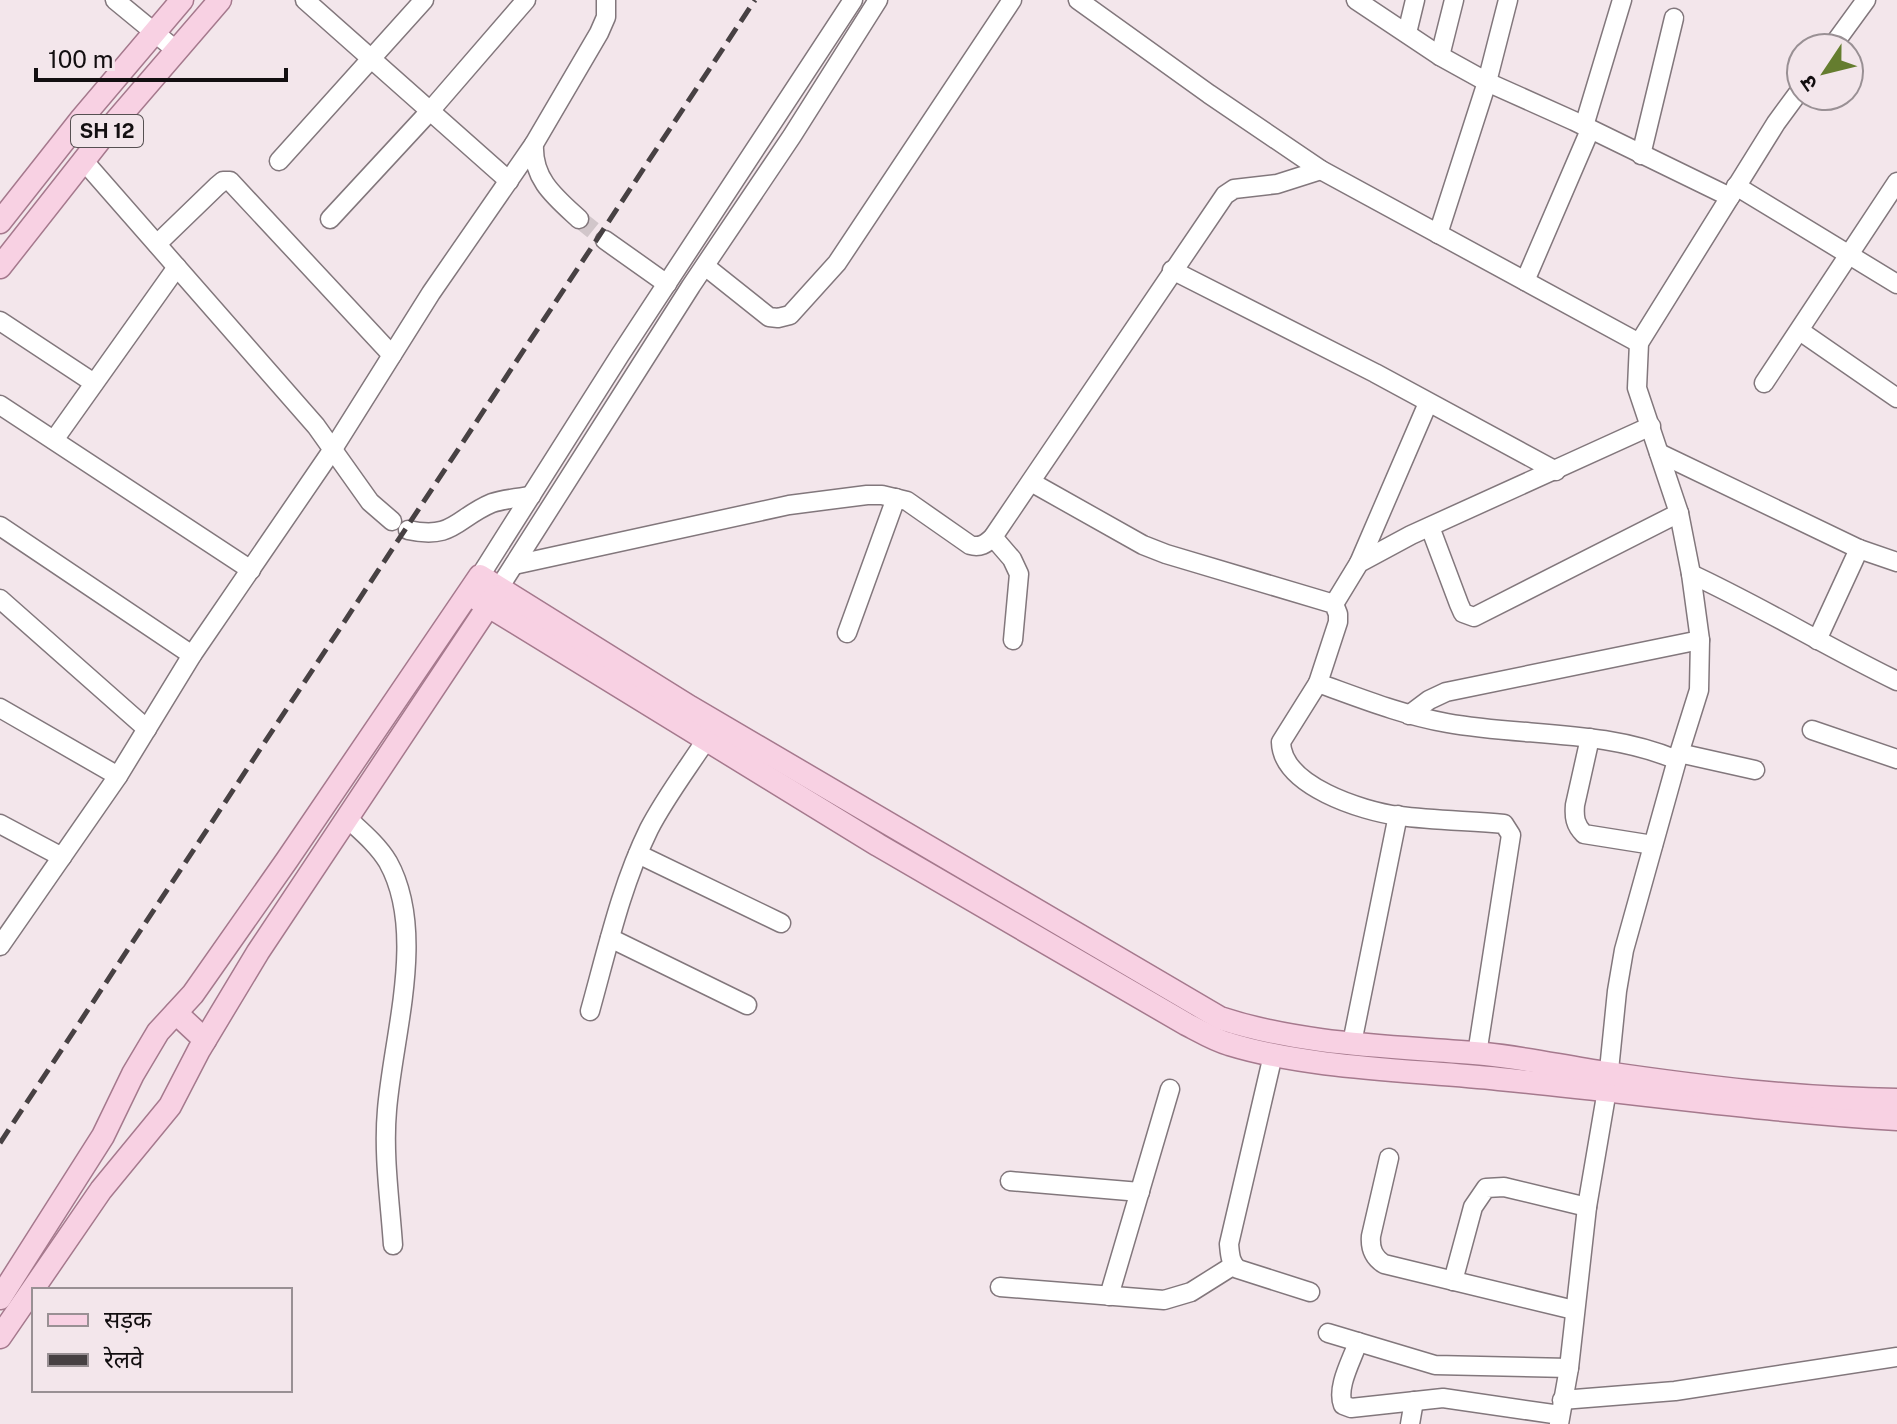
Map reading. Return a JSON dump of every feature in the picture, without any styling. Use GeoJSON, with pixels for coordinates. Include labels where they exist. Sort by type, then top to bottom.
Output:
{"type":"FeatureCollection","features":[{"type":"Feature","properties":{"kind":"main road","name":"SH 12"},"geometry":{"type":"LineString","coordinates":[[0,222],[68,135],[182,0]]}},
{"type":"Feature","properties":{"kind":"main road","name":"SH 12"},"geometry":{"type":"LineString","coordinates":[[0,267],[83,160],[220,0]]}},
{"type":"Feature","properties":{"kind":"main road"},"geometry":{"type":"LineString","coordinates":[[484,591],[706,740],[878,845],[1186,1024],[1226,1043],[1273,1055],[1823,1099],[1897,1100]]}},
{"type":"Feature","properties":{"kind":"main road"},"geometry":{"type":"LineString","coordinates":[[34,1288],[101,1190],[170,1106],[258,952],[347,818],[484,591]]}},
{"type":"Feature","properties":{"kind":"main road"},"geometry":{"type":"LineString","coordinates":[[0,1298],[103,1136],[133,1074],[158,1032],[193,994],[484,591]]}},
{"type":"Feature","properties":{"kind":"main road"},"geometry":{"type":"LineString","coordinates":[[484,591],[690,707],[1220,1018],[1259,1031],[1477,1054],[1608,1082],[1791,1112],[1897,1119]]}},
{"type":"Feature","properties":{"kind":"main road"},"geometry":{"type":"LineString","coordinates":[[176,1013],[205,1040]]}},
{"type":"Feature","properties":{"kind":"main road"},"geometry":{"type":"LineString","coordinates":[[117,1110],[148,1133]]}},
{"type":"Feature","properties":{"kind":"main road"},"geometry":{"type":"LineString","coordinates":[[0,1337],[32,1290]]}},
{"type":"Feature","properties":{"kind":"street"},"geometry":{"type":"LineString","coordinates":[[115,0],[177,51]]}},
{"type":"Feature","properties":{"kind":"street"},"geometry":{"type":"LineString","coordinates":[[305,0],[509,181]]}},
{"type":"Feature","properties":{"kind":"street"},"geometry":{"type":"LineString","coordinates":[[279,161],[424,0]]}},
{"type":"Feature","properties":{"kind":"street"},"geometry":{"type":"LineString","coordinates":[[330,219],[430,111],[526,0]]}},
{"type":"Feature","properties":{"kind":"street"},"geometry":{"type":"LineString","coordinates":[[2,937],[118,776],[192,655],[333,449],[431,293],[534,144],[599,33],[606,17],[606,0]]}},
{"type":"Feature","properties":{"kind":"street"},"geometry":{"type":"LineString","coordinates":[[484,591],[531,496],[853,0]]}},
{"type":"Feature","properties":{"kind":"street"},"geometry":{"type":"LineString","coordinates":[[484,591],[514,565],[878,0]]}},
{"type":"Feature","properties":{"kind":"street"},"geometry":{"type":"LineString","coordinates":[[705,266],[769,317],[790,315],[837,263],[1012,0]]}},
{"type":"Feature","properties":{"kind":"street"},"geometry":{"type":"LineString","coordinates":[[1078,0],[1321,170],[1639,343]]}},
{"type":"Feature","properties":{"kind":"street"},"geometry":{"type":"LineString","coordinates":[[1356,0],[1440,56],[1487,82],[1641,155],[1733,192],[1850,254],[1897,284]]}},
{"type":"Feature","properties":{"kind":"street"},"geometry":{"type":"LineString","coordinates":[[1407,33],[1415,0]]}},
{"type":"Feature","properties":{"kind":"street"},"geometry":{"type":"LineString","coordinates":[[1440,56],[1454,0]]}},
{"type":"Feature","properties":{"kind":"street"},"geometry":{"type":"LineString","coordinates":[[1438,234],[1487,82],[1508,0]]}},
{"type":"Feature","properties":{"kind":"street"},"geometry":{"type":"LineString","coordinates":[[1525,281],[1587,128],[1622,0]]}},
{"type":"Feature","properties":{"kind":"street"},"geometry":{"type":"LineString","coordinates":[[1843,32],[1866,0]]}},
{"type":"Feature","properties":{"kind":"street"},"geometry":{"type":"LineString","coordinates":[[1641,155],[1674,18]]}},
{"type":"Feature","properties":{"kind":"street"},"geometry":{"type":"LineString","coordinates":[[1561,1413],[1587,1207],[1608,1082],[1619,977],[1653,845],[1699,690],[1700,640],[1691,574],[1679,513],[1637,388],[1639,343],[1786,112]]}},
{"type":"Feature","properties":{"kind":"street"},"geometry":{"type":"LineString","coordinates":[[534,144],[533,159],[542,181],[579,219]]}},
{"type":"Feature","properties":{"kind":"street"},"geometry":{"type":"LineString","coordinates":[[83,160],[316,426],[370,502],[400,525],[428,533],[442,532],[492,503],[531,496]]}},
{"type":"Feature","properties":{"kind":"street"},"geometry":{"type":"LineString","coordinates":[[514,565],[815,500],[867,495],[896,498],[919,508],[970,545],[985,545],[1225,195],[1234,189],[1277,184],[1321,170]]}},
{"type":"Feature","properties":{"kind":"street"},"geometry":{"type":"LineString","coordinates":[[157,244],[217,186],[223,181],[230,181],[392,355]]}},
{"type":"Feature","properties":{"kind":"street"},"geometry":{"type":"LineString","coordinates":[[1764,383],[1897,182]]}},
{"type":"Feature","properties":{"kind":"street"},"geometry":{"type":"LineString","coordinates":[[605,240],[667,284]]}},
{"type":"Feature","properties":{"kind":"street"},"geometry":{"type":"LineString","coordinates":[[54,440],[177,267]]}},
{"type":"Feature","properties":{"kind":"street"},"geometry":{"type":"LineString","coordinates":[[1172,270],[1375,373],[1556,471]]}},
{"type":"Feature","properties":{"kind":"street"},"geometry":{"type":"LineString","coordinates":[[0,321],[94,383]]}},
{"type":"Feature","properties":{"kind":"street"},"geometry":{"type":"LineString","coordinates":[[1800,331],[1897,398]]}},
{"type":"Feature","properties":{"kind":"street"},"geometry":{"type":"LineString","coordinates":[[1334,604],[1359,563],[1428,403]]}},
{"type":"Feature","properties":{"kind":"street"},"geometry":{"type":"LineString","coordinates":[[0,405],[251,570]]}},
{"type":"Feature","properties":{"kind":"street"},"geometry":{"type":"LineString","coordinates":[[1359,563],[1430,527],[1651,426]]}},
{"type":"Feature","properties":{"kind":"street"},"geometry":{"type":"LineString","coordinates":[[1659,453],[1859,549],[1897,562]]}},
{"type":"Feature","properties":{"kind":"street"},"geometry":{"type":"LineString","coordinates":[[1031,482],[1143,545],[1334,604]]}},
{"type":"Feature","properties":{"kind":"street"},"geometry":{"type":"LineString","coordinates":[[847,633],[896,498]]}},
{"type":"Feature","properties":{"kind":"street"},"geometry":{"type":"LineString","coordinates":[[1430,527],[1463,613],[1474,617],[1679,513]]}},
{"type":"Feature","properties":{"kind":"street"},"geometry":{"type":"LineString","coordinates":[[0,526],[192,655]]}},
{"type":"Feature","properties":{"kind":"street"},"geometry":{"type":"LineString","coordinates":[[993,537],[1012,559],[1019,574],[1013,640]]}},
{"type":"Feature","properties":{"kind":"street"},"geometry":{"type":"LineString","coordinates":[[1817,640],[1859,549]]}},
{"type":"Feature","properties":{"kind":"street"},"geometry":{"type":"LineString","coordinates":[[1691,574],[1756,605],[1897,681]]}},
{"type":"Feature","properties":{"kind":"street"},"geometry":{"type":"LineString","coordinates":[[0,599],[147,729]]}},
{"type":"Feature","properties":{"kind":"street"},"geometry":{"type":"LineString","coordinates":[[1334,604],[1338,622],[1318,683],[1281,742],[1287,763],[1308,784],[1358,806],[1398,815],[1504,824],[1509,828],[1511,835],[1477,1054]]}},
{"type":"Feature","properties":{"kind":"street"},"geometry":{"type":"LineString","coordinates":[[1409,715],[1446,692],[1700,640]]}},
{"type":"Feature","properties":{"kind":"street"},"geometry":{"type":"LineString","coordinates":[[1318,683],[1409,715],[1448,723],[1590,738],[1755,770]]}},
{"type":"Feature","properties":{"kind":"street"},"geometry":{"type":"LineString","coordinates":[[0,708],[118,776]]}},
{"type":"Feature","properties":{"kind":"street"},"geometry":{"type":"LineString","coordinates":[[1812,730],[1897,759]]}},
{"type":"Feature","properties":{"kind":"street"},"geometry":{"type":"LineString","coordinates":[[1590,738],[1575,805],[1574,816],[1578,828],[1584,834],[1653,845]]}},
{"type":"Feature","properties":{"kind":"street"},"geometry":{"type":"LineString","coordinates":[[590,1011],[638,854],[658,814],[706,740]]}},
{"type":"Feature","properties":{"kind":"street"},"geometry":{"type":"LineString","coordinates":[[1352,1043],[1398,815]]}},
{"type":"Feature","properties":{"kind":"street"},"geometry":{"type":"LineString","coordinates":[[347,818],[368,837],[388,862],[403,899],[405,984],[386,1126],[393,1245]]}},
{"type":"Feature","properties":{"kind":"street"},"geometry":{"type":"LineString","coordinates":[[0,824],[62,857]]}},
{"type":"Feature","properties":{"kind":"street"},"geometry":{"type":"LineString","coordinates":[[638,854],[781,923]]}},
{"type":"Feature","properties":{"kind":"street"},"geometry":{"type":"LineString","coordinates":[[610,938],[747,1005]]}},
{"type":"Feature","properties":{"kind":"street"},"geometry":{"type":"LineString","coordinates":[[1273,1055],[1229,1244],[1234,1265],[1238,1269],[1310,1292]]}},
{"type":"Feature","properties":{"kind":"street"},"geometry":{"type":"LineString","coordinates":[[1109,1296],[1170,1089]]}},
{"type":"Feature","properties":{"kind":"street"},"geometry":{"type":"LineString","coordinates":[[1389,1158],[1370,1246],[1373,1254],[1384,1264],[1574,1310]]}},
{"type":"Feature","properties":{"kind":"street"},"geometry":{"type":"LineString","coordinates":[[1010,1181],[1140,1192]]}},
{"type":"Feature","properties":{"kind":"street"},"geometry":{"type":"LineString","coordinates":[[1453,1281],[1473,1207],[1486,1188],[1504,1187],[1587,1207]]}},
{"type":"Feature","properties":{"kind":"street"},"geometry":{"type":"LineString","coordinates":[[1000,1287],[1155,1300],[1175,1298],[1207,1284],[1234,1265]]}},
{"type":"Feature","properties":{"kind":"street"},"geometry":{"type":"LineString","coordinates":[[1328,1333],[1435,1365],[1569,1368]]}},
{"type":"Feature","properties":{"kind":"street"},"geometry":{"type":"LineString","coordinates":[[1358,1342],[1341,1389],[1343,1405],[1351,1408],[1455,1399],[1561,1413],[1675,1391],[1897,1357]]}},
{"type":"Feature","properties":{"kind":"street"},"geometry":{"type":"LineString","coordinates":[[1410,1424],[1414,1401]]}},
{"type":"Feature","properties":{"kind":"tunnel"},"geometry":{"type":"LineString","coordinates":[[579,219],[605,240]]}},
{"type":"Feature","properties":{"kind":"railway"},"geometry":{"type":"LineString","coordinates":[[0,1143],[755,0]]}}]}
